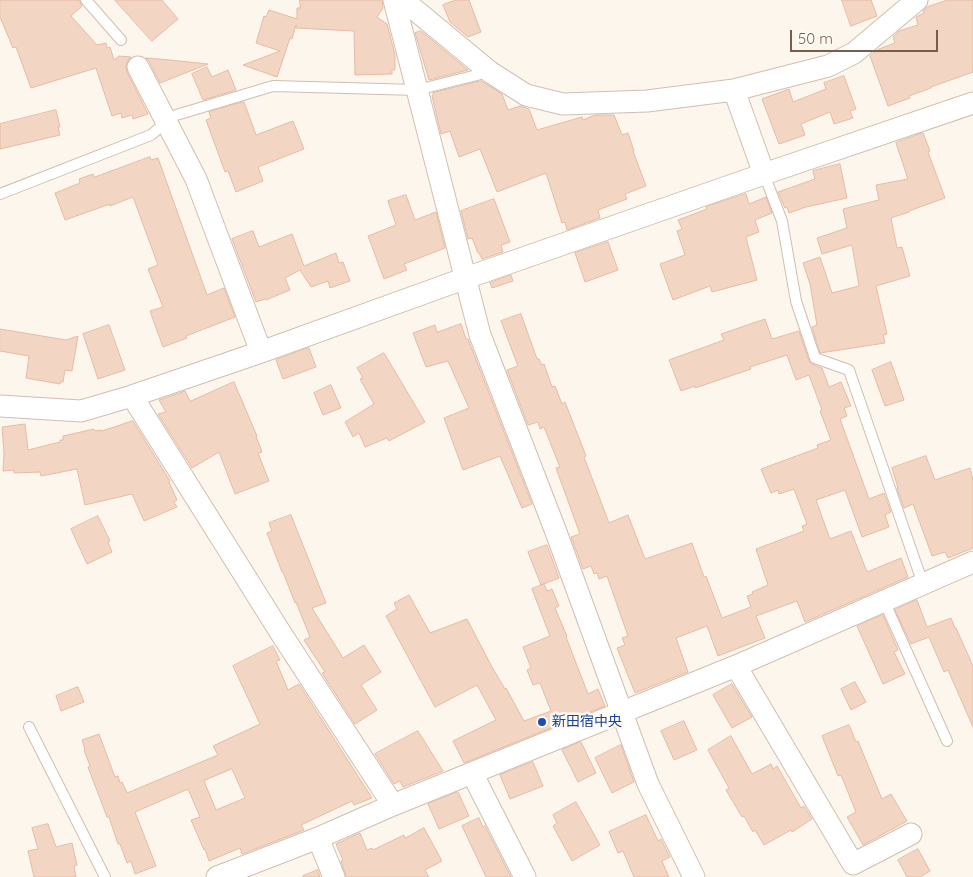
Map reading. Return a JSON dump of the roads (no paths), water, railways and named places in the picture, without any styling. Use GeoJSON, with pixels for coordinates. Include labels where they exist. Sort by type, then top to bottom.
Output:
{"type":"FeatureCollection","features":[{"type":"Feature","properties":{"kind":"street"},"geometry":{"type":"LineString","coordinates":[[394,0],[480,335],[553,523],[648,784],[694,877]]}},
{"type":"Feature","properties":{"kind":"street"},"geometry":{"type":"LineString","coordinates":[[403,0],[490,72],[526,95],[563,104],[647,101],[734,90],[828,66],[854,53],[917,0]]}},
{"type":"Feature","properties":{"kind":"street"},"geometry":{"type":"LineString","coordinates":[[138,67],[196,179],[261,352]]}},
{"type":"Feature","properties":{"kind":"street"},"geometry":{"type":"LineString","coordinates":[[734,90],[764,174]]}},
{"type":"Feature","properties":{"kind":"street"},"geometry":{"type":"LineString","coordinates":[[0,406],[81,411],[132,396],[764,174],[973,103]]}},
{"type":"Feature","properties":{"kind":"street"},"geometry":{"type":"LineString","coordinates":[[132,396],[393,805]]}},
{"type":"Feature","properties":{"kind":"street"},"geometry":{"type":"LineString","coordinates":[[217,877],[318,838],[393,805],[736,666],[973,562]]}},
{"type":"Feature","properties":{"kind":"street"},"geometry":{"type":"LineString","coordinates":[[736,666],[853,864],[911,834]]}},
{"type":"Feature","properties":{"kind":"street"},"geometry":{"type":"LineString","coordinates":[[472,773],[525,877]]}},
{"type":"Feature","properties":{"kind":"street"},"geometry":{"type":"LineString","coordinates":[[318,838],[334,877]]}},
{"type":"Feature","properties":{"kind":"lane"},"geometry":{"type":"LineString","coordinates":[[86,0],[121,40]]}},
{"type":"Feature","properties":{"kind":"lane"},"geometry":{"type":"LineString","coordinates":[[0,194],[151,136],[173,116],[273,86],[417,90],[490,72]]}},
{"type":"Feature","properties":{"kind":"lane"},"geometry":{"type":"LineString","coordinates":[[764,174],[782,221],[796,301],[815,358],[848,370],[923,584]]}},
{"type":"Feature","properties":{"kind":"lane"},"geometry":{"type":"LineString","coordinates":[[884,601],[947,741]]}},
{"type":"Feature","properties":{"kind":"lane"},"geometry":{"type":"LineString","coordinates":[[29,727],[105,877]]}},
{"type":"Feature","properties":{"kind":"place","name":"新田宿中央"},"geometry":{"type":"Point","coordinates":[542,722]}}]}
